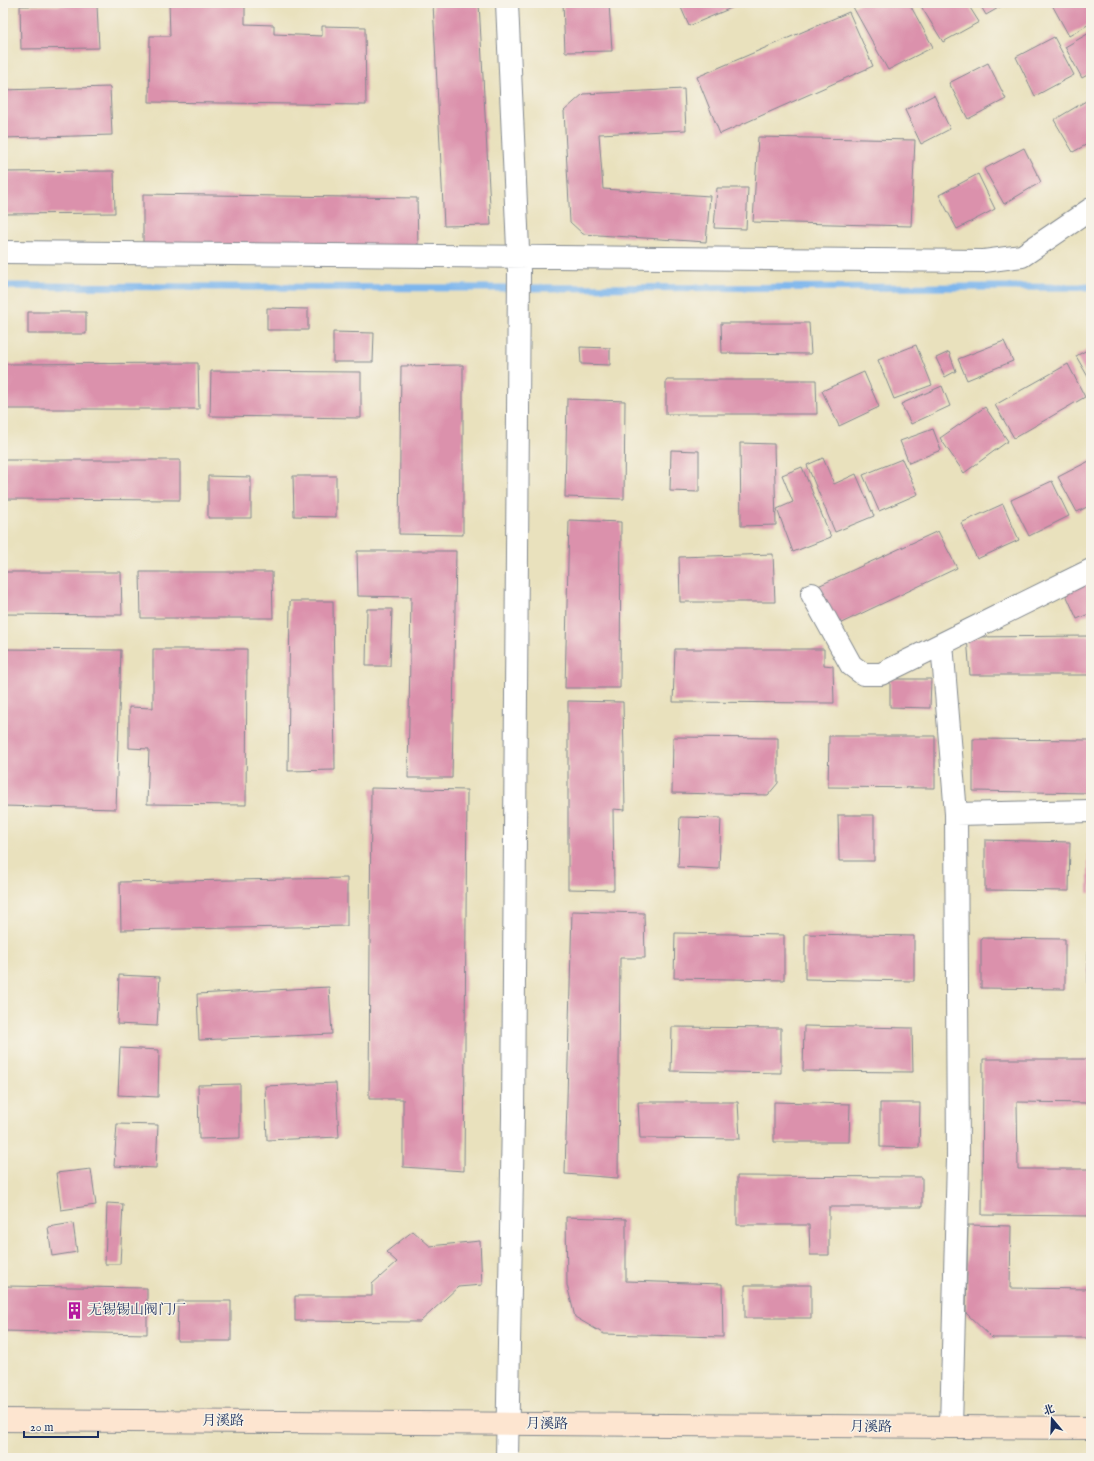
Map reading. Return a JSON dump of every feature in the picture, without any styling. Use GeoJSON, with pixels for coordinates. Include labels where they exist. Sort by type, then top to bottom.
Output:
{"type":"FeatureCollection","features":[{"type":"Feature","properties":{"kind":"street"},"geometry":{"type":"LineString","coordinates":[[507,3],[519,263],[513,1101],[507,1458]]}},
{"type":"Feature","properties":{"kind":"street"},"geometry":{"type":"LineString","coordinates":[[3,252],[519,263],[984,261],[1022,256],[1091,209]]}},
{"type":"Feature","properties":{"kind":"street"},"geometry":{"type":"LineString","coordinates":[[812,594],[851,665],[863,674],[881,674],[1091,570]]}},
{"type":"Feature","properties":{"kind":"street"},"geometry":{"type":"LineString","coordinates":[[942,644],[956,814],[958,1159],[951,1427]]}},
{"type":"Feature","properties":{"kind":"street"},"geometry":{"type":"LineString","coordinates":[[956,814],[1091,811]]}},
{"type":"Feature","properties":{"kind":"street","name":"月溪路"},"geometry":{"type":"LineString","coordinates":[[3,1420],[1091,1428]]}},
{"type":"Feature","properties":{"kind":"building"},"geometry":{"type":"Polygon","coordinates":[[[169,3],[245,3],[245,24],[274,25],[274,34],[322,36],[322,26],[365,27],[366,105],[149,102],[150,36],[170,36],[169,3]]]}},
{"type":"Feature","properties":{"kind":"building"},"geometry":{"type":"Polygon","coordinates":[[[433,3],[479,3],[491,225],[444,226],[433,3]]]}},
{"type":"Feature","properties":{"kind":"building"},"geometry":{"type":"Polygon","coordinates":[[[563,3],[609,3],[612,51],[565,52],[563,3]]]}},
{"type":"Feature","properties":{"kind":"building"},"geometry":{"type":"Polygon","coordinates":[[[679,3],[743,3],[689,26],[679,3]]]}},
{"type":"Feature","properties":{"kind":"building"},"geometry":{"type":"Polygon","coordinates":[[[861,3],[909,3],[933,47],[888,70],[853,7],[861,3]]]}},
{"type":"Feature","properties":{"kind":"building"},"geometry":{"type":"Polygon","coordinates":[[[919,3],[967,3],[979,22],[943,42],[919,3]]]}},
{"type":"Feature","properties":{"kind":"building"},"geometry":{"type":"Polygon","coordinates":[[[979,3],[1007,3],[986,15],[979,3]]]}},
{"type":"Feature","properties":{"kind":"building"},"geometry":{"type":"Polygon","coordinates":[[[1051,3],[1091,3],[1091,23],[1069,36],[1051,3]]]}},
{"type":"Feature","properties":{"kind":"building"},"geometry":{"type":"Polygon","coordinates":[[[97,5],[99,48],[21,49],[20,6],[97,5]]]}},
{"type":"Feature","properties":{"kind":"building"},"geometry":{"type":"Polygon","coordinates":[[[849,12],[873,66],[720,134],[697,77],[849,12]]]}},
{"type":"Feature","properties":{"kind":"building"},"geometry":{"type":"Polygon","coordinates":[[[1091,32],[1091,73],[1082,78],[1065,47],[1091,32]]]}},
{"type":"Feature","properties":{"kind":"building"},"geometry":{"type":"Polygon","coordinates":[[[1054,37],[1074,75],[1035,96],[1016,57],[1054,37]]]}},
{"type":"Feature","properties":{"kind":"building"},"geometry":{"type":"Polygon","coordinates":[[[988,63],[1006,99],[968,119],[949,83],[988,63]]]}},
{"type":"Feature","properties":{"kind":"building"},"geometry":{"type":"Polygon","coordinates":[[[110,87],[112,135],[3,138],[3,90],[110,87]]]}},
{"type":"Feature","properties":{"kind":"building"},"geometry":{"type":"Polygon","coordinates":[[[684,89],[686,130],[599,134],[603,189],[710,196],[706,242],[583,234],[570,222],[564,111],[583,94],[684,89]]]}},
{"type":"Feature","properties":{"kind":"building"},"geometry":{"type":"Polygon","coordinates":[[[934,95],[950,129],[921,144],[905,110],[934,95]]]}},
{"type":"Feature","properties":{"kind":"building"},"geometry":{"type":"Polygon","coordinates":[[[1091,98],[1091,142],[1073,152],[1054,120],[1091,98]]]}},
{"type":"Feature","properties":{"kind":"building"},"geometry":{"type":"Polygon","coordinates":[[[758,137],[915,140],[911,226],[753,222],[758,137]]]}},
{"type":"Feature","properties":{"kind":"building"},"geometry":{"type":"Polygon","coordinates":[[[1024,148],[1041,182],[1004,204],[984,169],[1024,148]]]}},
{"type":"Feature","properties":{"kind":"building"},"geometry":{"type":"Polygon","coordinates":[[[114,171],[115,213],[3,214],[3,172],[114,171]]]}},
{"type":"Feature","properties":{"kind":"building"},"geometry":{"type":"Polygon","coordinates":[[[978,174],[995,209],[957,229],[939,195],[978,174]]]}},
{"type":"Feature","properties":{"kind":"building"},"geometry":{"type":"Polygon","coordinates":[[[717,188],[748,188],[746,229],[714,228],[717,188]]]}},
{"type":"Feature","properties":{"kind":"building"},"geometry":{"type":"Polygon","coordinates":[[[143,194],[417,198],[418,248],[143,244],[143,194]]]}},
{"type":"Feature","properties":{"kind":"building"},"geometry":{"type":"Polygon","coordinates":[[[267,308],[308,309],[308,330],[267,330],[267,308]]]}},
{"type":"Feature","properties":{"kind":"building"},"geometry":{"type":"Polygon","coordinates":[[[28,312],[86,312],[86,334],[28,334],[28,312]]]}},
{"type":"Feature","properties":{"kind":"building"},"geometry":{"type":"Polygon","coordinates":[[[721,323],[809,323],[811,354],[722,353],[721,323]]]}},
{"type":"Feature","properties":{"kind":"building"},"geometry":{"type":"Polygon","coordinates":[[[333,332],[374,333],[373,362],[333,362],[333,332]]]}},
{"type":"Feature","properties":{"kind":"building"},"geometry":{"type":"Polygon","coordinates":[[[1004,341],[1013,361],[967,380],[958,359],[1004,341]]]}},
{"type":"Feature","properties":{"kind":"building"},"geometry":{"type":"Polygon","coordinates":[[[916,345],[932,385],[894,399],[878,360],[916,345]]]}},
{"type":"Feature","properties":{"kind":"building"},"geometry":{"type":"Polygon","coordinates":[[[580,347],[610,348],[610,365],[581,364],[580,347]]]}},
{"type":"Feature","properties":{"kind":"building"},"geometry":{"type":"Polygon","coordinates":[[[1091,348],[1091,382],[1076,356],[1091,348]]]}},
{"type":"Feature","properties":{"kind":"building"},"geometry":{"type":"Polygon","coordinates":[[[949,352],[956,371],[945,377],[936,358],[949,352]]]}},
{"type":"Feature","properties":{"kind":"building"},"geometry":{"type":"Polygon","coordinates":[[[198,363],[199,409],[3,409],[3,364],[198,363]]]}},
{"type":"Feature","properties":{"kind":"building"},"geometry":{"type":"Polygon","coordinates":[[[1068,364],[1085,397],[1014,438],[995,405],[1068,364]]]}},
{"type":"Feature","properties":{"kind":"building"},"geometry":{"type":"Polygon","coordinates":[[[463,365],[463,535],[399,534],[401,366],[463,365]]]}},
{"type":"Feature","properties":{"kind":"building"},"geometry":{"type":"Polygon","coordinates":[[[211,371],[361,372],[361,418],[210,416],[211,371]]]}},
{"type":"Feature","properties":{"kind":"building"},"geometry":{"type":"Polygon","coordinates":[[[864,372],[879,407],[839,426],[822,391],[864,372]]]}},
{"type":"Feature","properties":{"kind":"building"},"geometry":{"type":"Polygon","coordinates":[[[666,380],[816,380],[817,414],[666,414],[666,380]]]}},
{"type":"Feature","properties":{"kind":"building"},"geometry":{"type":"Polygon","coordinates":[[[942,386],[950,406],[911,424],[901,404],[942,386]]]}},
{"type":"Feature","properties":{"kind":"building"},"geometry":{"type":"Polygon","coordinates":[[[567,399],[625,401],[624,499],[565,497],[567,399]]]}},
{"type":"Feature","properties":{"kind":"building"},"geometry":{"type":"Polygon","coordinates":[[[985,407],[1008,441],[964,473],[940,438],[985,407]]]}},
{"type":"Feature","properties":{"kind":"building"},"geometry":{"type":"Polygon","coordinates":[[[933,429],[941,450],[909,463],[900,441],[933,429]]]}},
{"type":"Feature","properties":{"kind":"building"},"geometry":{"type":"Polygon","coordinates":[[[740,443],[774,444],[776,525],[741,526],[740,443]]]}},
{"type":"Feature","properties":{"kind":"building"},"geometry":{"type":"Polygon","coordinates":[[[671,450],[699,451],[699,492],[670,491],[671,450]]]}},
{"type":"Feature","properties":{"kind":"building"},"geometry":{"type":"Polygon","coordinates":[[[823,458],[834,484],[856,474],[874,516],[835,532],[807,465],[823,458]]]}},
{"type":"Feature","properties":{"kind":"building"},"geometry":{"type":"Polygon","coordinates":[[[902,459],[918,494],[879,511],[863,475],[902,459]]]}},
{"type":"Feature","properties":{"kind":"building"},"geometry":{"type":"Polygon","coordinates":[[[3,460],[180,460],[180,500],[3,499],[3,460]]]}},
{"type":"Feature","properties":{"kind":"building"},"geometry":{"type":"Polygon","coordinates":[[[1091,460],[1091,505],[1077,512],[1058,477],[1091,460]]]}},
{"type":"Feature","properties":{"kind":"building"},"geometry":{"type":"Polygon","coordinates":[[[802,467],[831,537],[793,552],[777,509],[793,502],[782,475],[802,467]]]}},
{"type":"Feature","properties":{"kind":"building"},"geometry":{"type":"Polygon","coordinates":[[[208,476],[251,477],[251,518],[208,518],[208,476]]]}},
{"type":"Feature","properties":{"kind":"building"},"geometry":{"type":"Polygon","coordinates":[[[293,476],[336,476],[336,517],[294,516],[293,476]]]}},
{"type":"Feature","properties":{"kind":"building"},"geometry":{"type":"Polygon","coordinates":[[[1052,481],[1069,516],[1029,536],[1011,500],[1052,481]]]}},
{"type":"Feature","properties":{"kind":"building"},"geometry":{"type":"Polygon","coordinates":[[[1003,504],[1019,540],[977,559],[961,523],[1003,504]]]}},
{"type":"Feature","properties":{"kind":"building"},"geometry":{"type":"Polygon","coordinates":[[[569,520],[621,522],[620,688],[565,688],[569,520]]]}},
{"type":"Feature","properties":{"kind":"building"},"geometry":{"type":"Polygon","coordinates":[[[938,531],[957,568],[835,626],[816,587],[938,531]]]}},
{"type":"Feature","properties":{"kind":"building"},"geometry":{"type":"Polygon","coordinates":[[[357,551],[456,551],[452,778],[408,778],[411,597],[358,596],[357,551]]]}},
{"type":"Feature","properties":{"kind":"building"},"geometry":{"type":"Polygon","coordinates":[[[773,554],[775,602],[680,602],[679,557],[773,554]]]}},
{"type":"Feature","properties":{"kind":"building"},"geometry":{"type":"Polygon","coordinates":[[[3,572],[121,572],[122,615],[3,614],[3,572]]]}},
{"type":"Feature","properties":{"kind":"building"},"geometry":{"type":"Polygon","coordinates":[[[140,572],[272,572],[273,618],[141,618],[140,572]]]}},
{"type":"Feature","properties":{"kind":"building"},"geometry":{"type":"Polygon","coordinates":[[[1091,578],[1091,613],[1077,619],[1064,590],[1091,578]]]}},
{"type":"Feature","properties":{"kind":"building"},"geometry":{"type":"Polygon","coordinates":[[[290,601],[333,601],[335,770],[288,771],[290,601]]]}},
{"type":"Feature","properties":{"kind":"building"},"geometry":{"type":"Polygon","coordinates":[[[367,609],[392,609],[390,666],[366,666],[367,609]]]}},
{"type":"Feature","properties":{"kind":"building"},"geometry":{"type":"Polygon","coordinates":[[[1091,636],[1091,675],[970,675],[967,637],[1091,636]]]}},
{"type":"Feature","properties":{"kind":"building"},"geometry":{"type":"Polygon","coordinates":[[[3,649],[121,650],[116,809],[3,806],[3,649]]]}},
{"type":"Feature","properties":{"kind":"building"},"geometry":{"type":"Polygon","coordinates":[[[153,649],[247,649],[246,805],[147,804],[149,749],[129,748],[129,707],[153,708],[153,649]]]}},
{"type":"Feature","properties":{"kind":"building"},"geometry":{"type":"Polygon","coordinates":[[[675,649],[824,649],[824,665],[833,666],[834,703],[673,702],[675,649]]]}},
{"type":"Feature","properties":{"kind":"building"},"geometry":{"type":"Polygon","coordinates":[[[890,679],[931,679],[930,708],[890,707],[890,679]]]}},
{"type":"Feature","properties":{"kind":"building"},"geometry":{"type":"Polygon","coordinates":[[[568,701],[623,702],[625,810],[613,809],[614,890],[568,889],[568,701]]]}},
{"type":"Feature","properties":{"kind":"building"},"geometry":{"type":"Polygon","coordinates":[[[829,736],[935,736],[935,788],[828,787],[829,736]]]}},
{"type":"Feature","properties":{"kind":"building"},"geometry":{"type":"Polygon","coordinates":[[[673,737],[778,738],[778,783],[768,795],[672,793],[673,737]]]}},
{"type":"Feature","properties":{"kind":"building"},"geometry":{"type":"Polygon","coordinates":[[[973,739],[1091,740],[1091,793],[973,791],[973,739]]]}},
{"type":"Feature","properties":{"kind":"building"},"geometry":{"type":"Polygon","coordinates":[[[371,788],[467,790],[464,1171],[403,1167],[403,1099],[369,1099],[371,788]]]}},
{"type":"Feature","properties":{"kind":"building"},"geometry":{"type":"Polygon","coordinates":[[[838,815],[874,815],[874,861],[839,861],[838,815]]]}},
{"type":"Feature","properties":{"kind":"building"},"geometry":{"type":"Polygon","coordinates":[[[680,817],[721,818],[719,869],[678,867],[680,817]]]}},
{"type":"Feature","properties":{"kind":"building"},"geometry":{"type":"Polygon","coordinates":[[[985,840],[1070,842],[1069,891],[985,890],[985,840]]]}},
{"type":"Feature","properties":{"kind":"building"},"geometry":{"type":"Polygon","coordinates":[[[1088,843],[1091,843],[1091,893],[1088,893],[1088,843]]]}},
{"type":"Feature","properties":{"kind":"building"},"geometry":{"type":"Polygon","coordinates":[[[347,878],[347,926],[121,930],[120,882],[347,878]]]}},
{"type":"Feature","properties":{"kind":"building"},"geometry":{"type":"Polygon","coordinates":[[[572,911],[644,913],[645,958],[620,958],[618,1178],[565,1174],[572,911]]]}},
{"type":"Feature","properties":{"kind":"building"},"geometry":{"type":"Polygon","coordinates":[[[675,933],[784,935],[784,980],[674,978],[675,933]]]}},
{"type":"Feature","properties":{"kind":"building"},"geometry":{"type":"Polygon","coordinates":[[[805,934],[914,936],[914,981],[805,979],[805,934]]]}},
{"type":"Feature","properties":{"kind":"building"},"geometry":{"type":"Polygon","coordinates":[[[981,938],[1065,939],[1065,989],[981,988],[981,938]]]}},
{"type":"Feature","properties":{"kind":"building"},"geometry":{"type":"Polygon","coordinates":[[[1088,938],[1091,938],[1091,987],[1088,987],[1088,938]]]}},
{"type":"Feature","properties":{"kind":"building"},"geometry":{"type":"Polygon","coordinates":[[[119,975],[160,977],[157,1026],[117,1024],[119,975]]]}},
{"type":"Feature","properties":{"kind":"building"},"geometry":{"type":"Polygon","coordinates":[[[329,987],[332,1034],[199,1040],[197,994],[329,987]]]}},
{"type":"Feature","properties":{"kind":"building"},"geometry":{"type":"Polygon","coordinates":[[[804,1026],[912,1028],[913,1072],[803,1071],[804,1026]]]}},
{"type":"Feature","properties":{"kind":"building"},"geometry":{"type":"Polygon","coordinates":[[[672,1027],[781,1028],[781,1073],[671,1071],[672,1027]]]}},
{"type":"Feature","properties":{"kind":"building"},"geometry":{"type":"Polygon","coordinates":[[[120,1048],[159,1050],[158,1097],[118,1095],[120,1048]]]}},
{"type":"Feature","properties":{"kind":"building"},"geometry":{"type":"Polygon","coordinates":[[[983,1059],[1091,1059],[1091,1103],[1017,1102],[1018,1169],[1091,1169],[1091,1216],[982,1215],[983,1059]]]}},
{"type":"Feature","properties":{"kind":"building"},"geometry":{"type":"Polygon","coordinates":[[[336,1083],[339,1137],[267,1140],[265,1086],[336,1083]]]}},
{"type":"Feature","properties":{"kind":"building"},"geometry":{"type":"Polygon","coordinates":[[[240,1084],[240,1138],[199,1139],[198,1085],[240,1084]]]}},
{"type":"Feature","properties":{"kind":"building"},"geometry":{"type":"Polygon","coordinates":[[[638,1102],[738,1102],[740,1139],[640,1138],[638,1102]]]}},
{"type":"Feature","properties":{"kind":"building"},"geometry":{"type":"Polygon","coordinates":[[[774,1102],[850,1104],[849,1142],[774,1142],[774,1102]]]}},
{"type":"Feature","properties":{"kind":"building"},"geometry":{"type":"Polygon","coordinates":[[[880,1103],[920,1103],[919,1148],[880,1147],[880,1103]]]}},
{"type":"Feature","properties":{"kind":"building"},"geometry":{"type":"Polygon","coordinates":[[[117,1124],[158,1125],[156,1168],[114,1166],[117,1124]]]}},
{"type":"Feature","properties":{"kind":"building"},"geometry":{"type":"Polygon","coordinates":[[[91,1169],[96,1205],[61,1210],[56,1173],[91,1169]]]}},
{"type":"Feature","properties":{"kind":"building"},"geometry":{"type":"Polygon","coordinates":[[[737,1176],[922,1177],[922,1207],[829,1207],[829,1255],[810,1255],[809,1225],[737,1225],[737,1176]]]}},
{"type":"Feature","properties":{"kind":"building"},"geometry":{"type":"Polygon","coordinates":[[[107,1203],[123,1204],[120,1264],[105,1264],[107,1203]]]}},
{"type":"Feature","properties":{"kind":"building"},"geometry":{"type":"Polygon","coordinates":[[[566,1217],[626,1219],[626,1281],[722,1284],[723,1337],[604,1334],[575,1317],[567,1285],[566,1217]]]}},
{"type":"Feature","properties":{"kind":"building"},"geometry":{"type":"Polygon","coordinates":[[[73,1223],[77,1252],[52,1256],[48,1227],[73,1223]]]}},
{"type":"Feature","properties":{"kind":"building"},"geometry":{"type":"Polygon","coordinates":[[[968,1225],[1011,1226],[1010,1288],[1091,1289],[1091,1338],[992,1338],[966,1313],[968,1225]]]}},
{"type":"Feature","properties":{"kind":"building"},"geometry":{"type":"Polygon","coordinates":[[[413,1231],[430,1246],[480,1241],[482,1285],[458,1287],[420,1322],[295,1321],[295,1296],[372,1296],[372,1284],[397,1262],[386,1252],[413,1231]]]}},
{"type":"Feature","properties":{"kind":"building"},"geometry":{"type":"Polygon","coordinates":[[[745,1285],[811,1285],[811,1318],[745,1318],[745,1285]]]}},
{"type":"Feature","properties":{"kind":"building","name":"无锡锡山阀门厂"},"geometry":{"type":"Polygon","coordinates":[[[3,1286],[147,1288],[147,1334],[3,1331],[3,1286]]]}},
{"type":"Feature","properties":{"kind":"building"},"geometry":{"type":"Polygon","coordinates":[[[178,1301],[231,1301],[231,1341],[177,1341],[178,1301]]]}},
{"type":"Feature","properties":{"kind":"waterway"},"geometry":{"type":"LineString","coordinates":[[3,286],[471,288],[1091,287]]}},
{"type":"Feature","properties":{"kind":"place","name":"无锡锡山阀门厂"},"geometry":{"type":"Point","coordinates":[75,1310]}}]}
